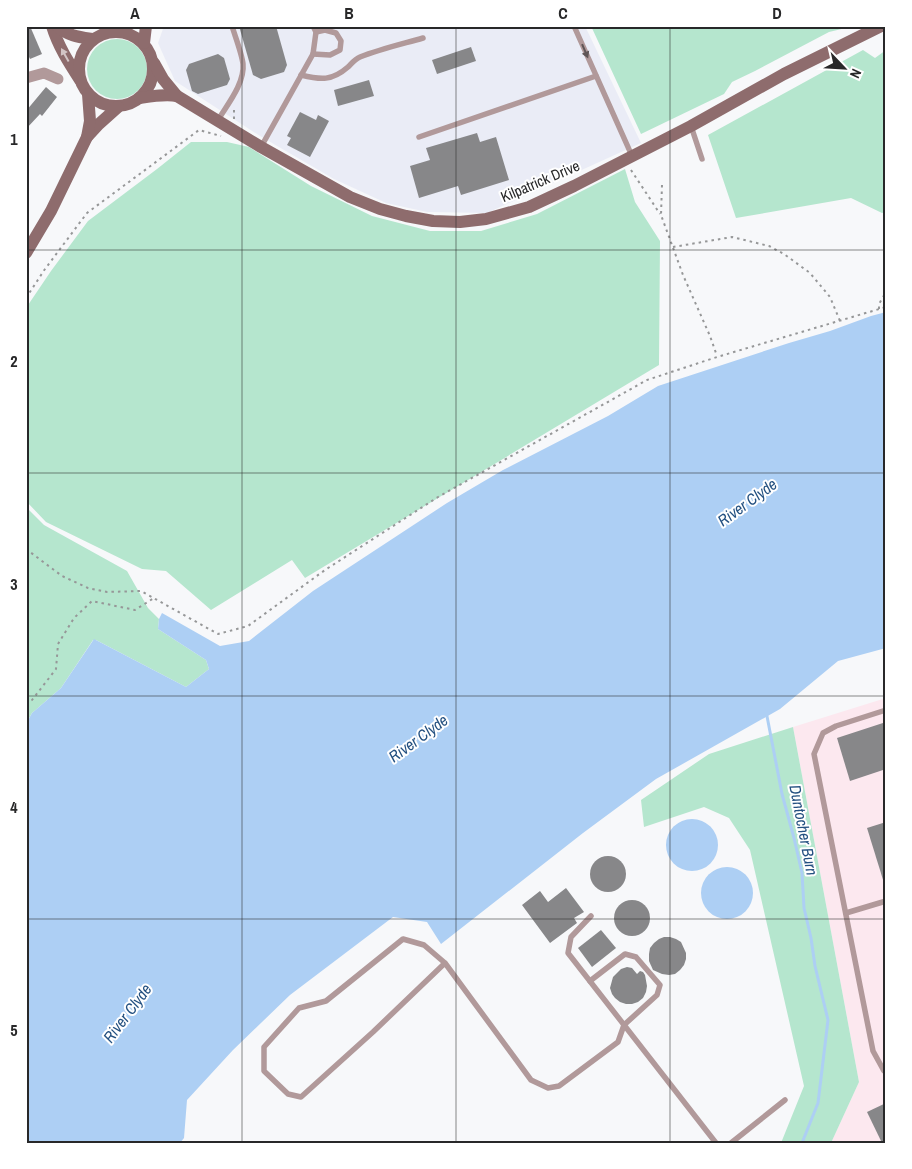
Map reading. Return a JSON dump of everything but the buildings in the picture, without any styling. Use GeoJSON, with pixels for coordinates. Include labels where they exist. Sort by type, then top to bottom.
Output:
{"type":"FeatureCollection","features":[{"type":"Feature","properties":{"kind":"street"},"geometry":{"type":"LineString","coordinates":[[52,26],[62,51],[81,83],[88,94],[94,100],[112,107],[130,103],[140,98],[146,91],[151,82],[154,64],[149,50],[136,37],[114,29],[93,40],[88,45],[80,64],[79,74],[81,83]]}},
{"type":"Feature","properties":{"kind":"street"},"geometry":{"type":"LineString","coordinates":[[57,26],[67,34],[93,40]]}},
{"type":"Feature","properties":{"kind":"street"},"geometry":{"type":"LineString","coordinates":[[144,43],[146,26]]}},
{"type":"Feature","properties":{"kind":"street","name":"Kilpatrick Drive"},"geometry":{"type":"LineString","coordinates":[[154,64],[177,96],[261,147],[350,197],[380,209],[406,216],[433,221],[460,222],[486,219],[529,207],[691,126],[784,74],[881,26]]}},
{"type":"Feature","properties":{"kind":"street"},"geometry":{"type":"LineString","coordinates":[[26,78],[44,74],[58,80]]}},
{"type":"Feature","properties":{"kind":"street"},"geometry":{"type":"LineString","coordinates":[[26,253],[51,211],[87,137],[90,121],[88,94]]}},
{"type":"Feature","properties":{"kind":"street","name":"Kilpatrick Drive"},"geometry":{"type":"LineString","coordinates":[[140,98],[164,94],[177,96]]}},
{"type":"Feature","properties":{"kind":"street"},"geometry":{"type":"LineString","coordinates":[[87,137],[118,107]]}},
{"type":"Feature","properties":{"kind":"lane"},"geometry":{"type":"LineString","coordinates":[[218,120],[240,83],[242,74],[243,63],[232,26]]}},
{"type":"Feature","properties":{"kind":"lane"},"geometry":{"type":"LineString","coordinates":[[574,26],[629,157]]}},
{"type":"Feature","properties":{"kind":"lane"},"geometry":{"type":"LineString","coordinates":[[261,147],[313,54],[314,29],[336,33],[341,40],[340,50],[330,55],[313,54]]}},
{"type":"Feature","properties":{"kind":"lane"},"geometry":{"type":"LineString","coordinates":[[301,75],[318,79],[328,78],[337,75],[357,58],[423,38]]}},
{"type":"Feature","properties":{"kind":"lane"},"geometry":{"type":"LineString","coordinates":[[418,138],[596,76]]}},
{"type":"Feature","properties":{"kind":"lane"},"geometry":{"type":"LineString","coordinates":[[691,126],[702,159]]}},
{"type":"Feature","properties":{"kind":"lane"},"geometry":{"type":"LineString","coordinates":[[886,710],[836,726],[822,733],[814,754],[873,1051],[884,1071],[886,1071]]}},
{"type":"Feature","properties":{"kind":"lane"},"geometry":{"type":"LineString","coordinates":[[846,914],[886,901]]}},
{"type":"Feature","properties":{"kind":"lane"},"geometry":{"type":"LineString","coordinates":[[591,916],[571,937],[568,953],[716,1143]]}},
{"type":"Feature","properties":{"kind":"lane"},"geometry":{"type":"LineString","coordinates":[[445,963],[301,1097],[288,1094],[264,1071],[264,1047],[299,1008],[326,1001],[403,939],[424,945],[445,963],[531,1080],[548,1088],[559,1086],[618,1042],[624,1025],[657,995],[660,984],[636,957],[625,954],[590,981]]}},
{"type":"Feature","properties":{"kind":"lane"},"geometry":{"type":"LineString","coordinates":[[731,1143],[786,1100]]}},
{"type":"Feature","properties":{"kind":"path"},"geometry":{"type":"LineString","coordinates":[[26,298],[87,213],[199,130],[224,137],[234,131],[234,104]]}},
{"type":"Feature","properties":{"kind":"path"},"geometry":{"type":"LineString","coordinates":[[629,157],[635,176],[661,215],[683,275],[710,336],[717,357]]}},
{"type":"Feature","properties":{"kind":"path"},"geometry":{"type":"LineString","coordinates":[[661,215],[662,185]]}},
{"type":"Feature","properties":{"kind":"path"},"geometry":{"type":"LineString","coordinates":[[673,247],[732,237],[769,246],[784,254],[810,273],[830,297],[840,321]]}},
{"type":"Feature","properties":{"kind":"path"},"geometry":{"type":"LineString","coordinates":[[879,309],[886,292]]}},
{"type":"Feature","properties":{"kind":"path"},"geometry":{"type":"LineString","coordinates":[[26,549],[62,576],[88,588],[107,592],[141,591],[218,634],[248,626],[325,570],[438,497],[647,380],[717,357],[886,308]]}},
{"type":"Feature","properties":{"kind":"path"},"geometry":{"type":"LineString","coordinates":[[26,704],[32,700],[56,669],[58,644],[74,618],[92,601],[135,610],[154,598]]}},
{"type":"Feature","properties":{"kind":"shaded area"},"geometry":{"type":"Polygon","coordinates":[[[164,26],[585,26],[641,143],[487,213],[427,212],[386,203],[334,179],[260,136],[175,81],[158,43],[164,26]]]}},
{"type":"Feature","properties":{"kind":"shaded area"},"geometry":{"type":"Polygon","coordinates":[[[886,698],[886,1143],[831,1143],[859,1082],[793,727],[886,698]]]}},
{"type":"Feature","properties":{"kind":"green space"},"geometry":{"type":"Polygon","coordinates":[[[591,26],[854,26],[829,32],[732,82],[724,94],[641,134],[591,26]]]}},
{"type":"Feature","properties":{"kind":"green space"},"geometry":{"type":"Polygon","coordinates":[[[117,39],[134,44],[142,52],[147,69],[142,86],[134,94],[117,99],[100,94],[92,86],[87,69],[92,52],[100,44],[117,39]]]}},
{"type":"Feature","properties":{"kind":"green space"},"geometry":{"type":"Polygon","coordinates":[[[863,50],[875,58],[886,50],[886,212],[882,213],[851,198],[736,218],[708,135],[863,50]]]}},
{"type":"Feature","properties":{"kind":"green space"},"geometry":{"type":"Polygon","coordinates":[[[191,142],[227,142],[249,147],[311,186],[372,216],[430,231],[481,231],[537,214],[625,169],[635,202],[660,241],[659,365],[305,578],[292,560],[211,610],[166,571],[142,569],[46,522],[26,501],[26,308],[88,221],[191,142]]]}},
{"type":"Feature","properties":{"kind":"green space"},"geometry":{"type":"Polygon","coordinates":[[[26,507],[44,525],[127,571],[148,608],[159,619],[158,629],[206,660],[209,669],[186,687],[93,640],[61,688],[32,713],[26,724],[26,507]]]}},
{"type":"Feature","properties":{"kind":"green space"},"geometry":{"type":"Polygon","coordinates":[[[793,727],[859,1082],[831,1143],[781,1143],[804,1086],[750,850],[729,818],[704,807],[644,827],[641,800],[709,754],[793,727]]]}},
{"type":"Feature","properties":{"kind":"water","name":"River Clyde"},"geometry":{"type":"Polygon","coordinates":[[[886,312],[886,648],[838,661],[780,709],[656,779],[583,833],[441,944],[427,922],[393,917],[290,995],[233,1050],[187,1100],[184,1138],[180,1143],[26,1143],[26,724],[32,713],[61,688],[94,639],[186,687],[209,669],[206,660],[158,629],[162,613],[220,646],[249,641],[313,591],[447,503],[503,470],[608,416],[658,386],[886,312]]]}},
{"type":"Feature","properties":{"kind":"water"},"geometry":{"type":"Polygon","coordinates":[[[692,819],[702,821],[710,827],[716,835],[718,845],[716,855],[710,863],[702,869],[692,871],[682,869],[674,863],[668,855],[666,845],[668,835],[674,827],[682,821],[692,819]]]}},
{"type":"Feature","properties":{"kind":"water"},"geometry":{"type":"Polygon","coordinates":[[[727,867],[737,869],[745,875],[751,883],[753,893],[751,903],[745,911],[737,917],[727,919],[717,917],[709,911],[703,903],[701,893],[703,883],[709,875],[717,869],[727,867]]]}},
{"type":"Feature","properties":{"kind":"waterway","name":"Duntocher Burn"},"geometry":{"type":"LineString","coordinates":[[766,711],[782,794],[802,873],[804,908],[828,1020],[818,1103],[802,1143]]}}]}
